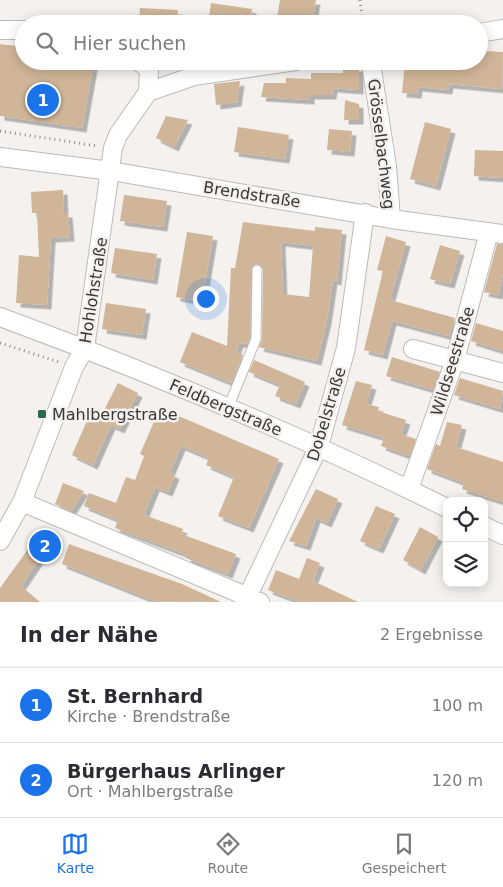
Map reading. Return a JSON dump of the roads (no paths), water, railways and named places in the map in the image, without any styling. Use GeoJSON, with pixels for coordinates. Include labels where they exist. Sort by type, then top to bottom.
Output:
{"type":"FeatureCollection","features":[{"type":"Feature","properties":{"kind":"street"},"geometry":{"type":"LineString","coordinates":[[488,32],[503,29]]}},
{"type":"Feature","properties":{"kind":"street"},"geometry":{"type":"LineString","coordinates":[[0,30],[15,30]]}},
{"type":"Feature","properties":{"kind":"street"},"geometry":{"type":"LineString","coordinates":[[149,70],[148,92],[194,76],[235,70]]}},
{"type":"Feature","properties":{"kind":"street","name":"Grösselbachweg"},"geometry":{"type":"LineString","coordinates":[[372,70],[387,166],[391,219]]}},
{"type":"Feature","properties":{"kind":"street","name":"Hohlohstraße"},"geometry":{"type":"LineString","coordinates":[[0,542],[22,502],[74,368],[85,348],[113,148],[118,135],[148,92]]}},
{"type":"Feature","properties":{"kind":"street","name":"Brendstraße"},"geometry":{"type":"LineString","coordinates":[[10,155],[55,160],[391,219],[496,233]]}},
{"type":"Feature","properties":{"kind":"street","name":"Dobelstraße"},"geometry":{"type":"LineString","coordinates":[[251,601],[319,446],[346,348],[366,214]]}},
{"type":"Feature","properties":{"kind":"street","name":"Wildseestraße"},"geometry":{"type":"LineString","coordinates":[[410,489],[455,360],[496,233]]}},
{"type":"Feature","properties":{"kind":"street","name":"Feldbergstraße"},"geometry":{"type":"LineString","coordinates":[[0,317],[85,348],[319,446],[443,506]]}},
{"type":"Feature","properties":{"kind":"street"},"geometry":{"type":"LineString","coordinates":[[413,349],[503,373]]}},
{"type":"Feature","properties":{"kind":"street"},"geometry":{"type":"LineString","coordinates":[[22,502],[251,601]]}},
{"type":"Feature","properties":{"kind":"street"},"geometry":{"type":"LineString","coordinates":[[488,528],[503,535]]}},
{"type":"Feature","properties":{"kind":"lane"},"geometry":{"type":"LineString","coordinates":[[228,408],[256,339],[256,270]]}},
{"type":"Feature","properties":{"kind":"place","name":"St. Bernhard"},"geometry":{"type":"Point","coordinates":[43,100]}},
{"type":"Feature","properties":{"kind":"place","name":"Mahlbergstraße"},"geometry":{"type":"Point","coordinates":[42,414]}},
{"type":"Feature","properties":{"kind":"place","name":"Bürgerhaus Arlinger"},"geometry":{"type":"Point","coordinates":[45,546]}}]}
